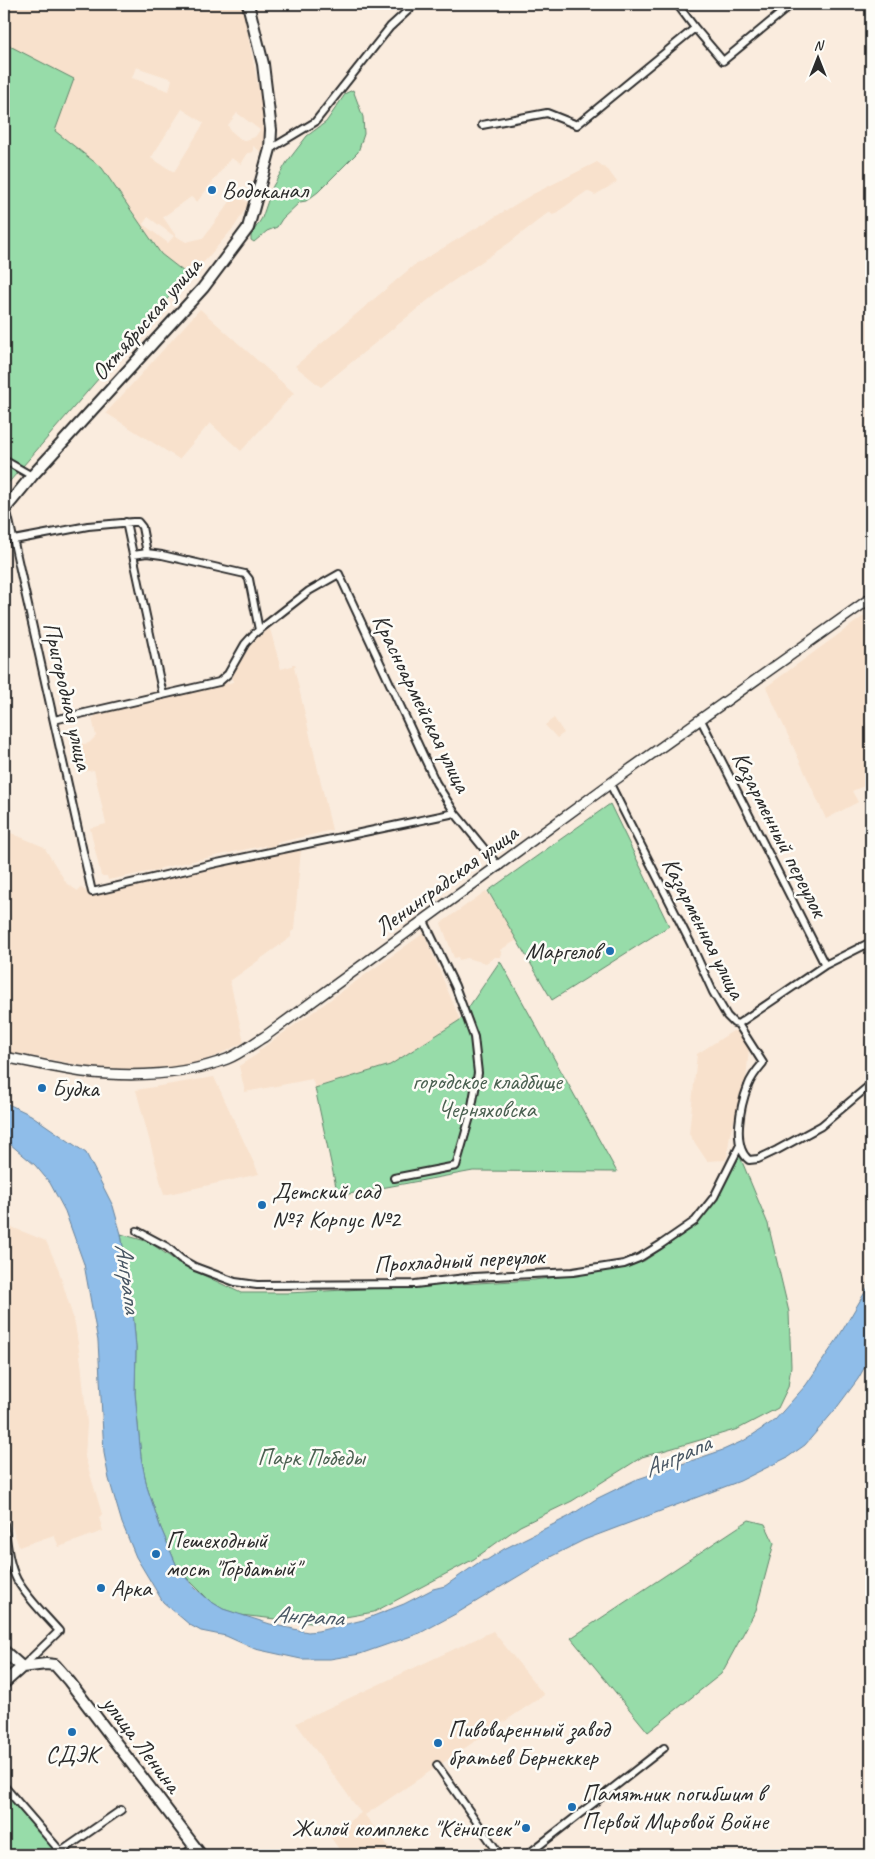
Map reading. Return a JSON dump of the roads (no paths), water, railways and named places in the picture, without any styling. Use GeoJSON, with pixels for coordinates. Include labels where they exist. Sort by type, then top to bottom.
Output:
{"type":"FeatureCollection","features":[{"type":"Feature","properties":{"kind":"main road","name":"Октябрьская улица"},"geometry":{"type":"LineString","coordinates":[[5,509],[32,476],[202,288],[248,228],[270,149],[271,130],[263,64],[248,4]]}},
{"type":"Feature","properties":{"kind":"main road"},"geometry":{"type":"LineString","coordinates":[[4,1651],[22,1667],[4,1683]]}},
{"type":"Feature","properties":{"kind":"main road","name":"улица Ленина"},"geometry":{"type":"LineString","coordinates":[[22,1667],[54,1665],[69,1681],[198,1851]]}},
{"type":"Feature","properties":{"kind":"street"},"geometry":{"type":"LineString","coordinates":[[270,149],[315,122],[390,27],[415,4]]}},
{"type":"Feature","properties":{"kind":"street"},"geometry":{"type":"LineString","coordinates":[[677,4],[723,61],[792,4]]}},
{"type":"Feature","properties":{"kind":"street"},"geometry":{"type":"LineString","coordinates":[[482,125],[546,113],[577,126],[696,28]]}},
{"type":"Feature","properties":{"kind":"street"},"geometry":{"type":"LineString","coordinates":[[4,460],[32,476]]}},
{"type":"Feature","properties":{"kind":"street","name":"Пригородная улица"},"geometry":{"type":"LineString","coordinates":[[5,509],[14,540],[92,892],[218,863],[455,813]]}},
{"type":"Feature","properties":{"kind":"street"},"geometry":{"type":"LineString","coordinates":[[126,522],[163,695]]}},
{"type":"Feature","properties":{"kind":"street"},"geometry":{"type":"LineString","coordinates":[[14,540],[63,530],[138,522],[147,553]]}},
{"type":"Feature","properties":{"kind":"street"},"geometry":{"type":"LineString","coordinates":[[54,720],[214,684],[223,679],[232,669],[246,644],[259,630],[249,579],[245,574],[162,555],[147,553],[133,555]]}},
{"type":"Feature","properties":{"kind":"street","name":"Красноармейская улица"},"geometry":{"type":"LineString","coordinates":[[259,630],[309,591],[339,574],[436,783],[455,813],[498,867]]}},
{"type":"Feature","properties":{"kind":"street","name":"Ленинградская улица"},"geometry":{"type":"LineString","coordinates":[[4,1057],[83,1072],[131,1074],[178,1071],[212,1064],[229,1058],[264,1038],[610,784],[871,598]]}},
{"type":"Feature","properties":{"kind":"street","name":"Казарменный переулок"},"geometry":{"type":"LineString","coordinates":[[702,720],[825,964]]}},
{"type":"Feature","properties":{"kind":"street","name":"Казарменная улица"},"geometry":{"type":"LineString","coordinates":[[610,784],[691,944],[713,992],[727,1016],[734,1023],[738,1024],[825,964],[871,942]]}},
{"type":"Feature","properties":{"kind":"street"},"geometry":{"type":"LineString","coordinates":[[394,1178],[456,1166],[470,1116],[478,1073],[474,1037],[455,986],[424,921]]}},
{"type":"Feature","properties":{"kind":"street"},"geometry":{"type":"LineString","coordinates":[[738,1024],[763,1063],[752,1077],[739,1123],[740,1145],[744,1156],[749,1160],[758,1158],[821,1126],[871,1084]]}},
{"type":"Feature","properties":{"kind":"street","name":"Прохладный переулок"},"geometry":{"type":"LineString","coordinates":[[137,1231],[167,1247],[181,1259],[195,1267],[235,1282],[257,1285],[415,1284],[572,1272],[624,1264],[639,1258],[695,1221],[714,1197],[740,1145]]}},
{"type":"Feature","properties":{"kind":"street"},"geometry":{"type":"LineString","coordinates":[[4,1524],[11,1563],[17,1580],[59,1631],[22,1667]]}},
{"type":"Feature","properties":{"kind":"street"},"geometry":{"type":"LineString","coordinates":[[527,1855],[664,1748]]}},
{"type":"Feature","properties":{"kind":"street"},"geometry":{"type":"LineString","coordinates":[[437,1765],[500,1855]]}},
{"type":"Feature","properties":{"kind":"street"},"geometry":{"type":"LineString","coordinates":[[4,1786],[59,1854],[121,1810]]}},
{"type":"Feature","properties":{"kind":"street"},"geometry":{"type":"LineString","coordinates":[[183,1855],[198,1851]]}},
{"type":"Feature","properties":{"kind":"water","name":"Анграпа"},"geometry":{"type":"Polygon","coordinates":[[[4,1102],[31,1115],[86,1153],[113,1206],[121,1234],[133,1313],[136,1347],[135,1393],[141,1457],[147,1487],[160,1526],[178,1569],[195,1588],[223,1609],[270,1624],[308,1632],[363,1620],[404,1604],[433,1589],[445,1586],[481,1561],[487,1560],[504,1549],[568,1517],[596,1499],[635,1480],[723,1450],[745,1440],[775,1420],[806,1385],[838,1338],[871,1282],[871,1356],[858,1379],[805,1445],[788,1457],[740,1481],[584,1540],[552,1556],[459,1612],[420,1633],[360,1654],[330,1659],[301,1659],[255,1649],[226,1636],[201,1631],[190,1625],[163,1602],[136,1557],[122,1523],[109,1479],[104,1453],[98,1341],[84,1264],[65,1211],[50,1183],[35,1165],[4,1139],[4,1102]]]}},
{"type":"Feature","properties":{"kind":"place","name":"Водоканал"},"geometry":{"type":"Point","coordinates":[212,190]}},
{"type":"Feature","properties":{"kind":"place","name":"Маргелов"},"geometry":{"type":"Point","coordinates":[610,951]}},
{"type":"Feature","properties":{"kind":"place","name":"Будка"},"geometry":{"type":"Point","coordinates":[42,1088]}},
{"type":"Feature","properties":{"kind":"place","name":"Детский сад №7 Корпус №2"},"geometry":{"type":"Point","coordinates":[262,1205]}},
{"type":"Feature","properties":{"kind":"place","name":"Пешеходный мост \"Горбатый\""},"geometry":{"type":"Point","coordinates":[156,1554]}},
{"type":"Feature","properties":{"kind":"place","name":"Арка"},"geometry":{"type":"Point","coordinates":[101,1588]}},
{"type":"Feature","properties":{"kind":"place","name":"СДЭК"},"geometry":{"type":"Point","coordinates":[72,1732]}},
{"type":"Feature","properties":{"kind":"place","name":"Пивоваренный завод братьев Бернеккер"},"geometry":{"type":"Point","coordinates":[438,1743]}},
{"type":"Feature","properties":{"kind":"place","name":"Памятник погибшим в Первой Мировой Войне"},"geometry":{"type":"Point","coordinates":[572,1807]}},
{"type":"Feature","properties":{"kind":"place","name":"Жилой комплекс \"Кёнигсек\""},"geometry":{"type":"Point","coordinates":[526,1828]}},
{"type":"Feature","properties":{"kind":"park label","name":"городское кладбище Черняховска"},"geometry":{"type":"Point","coordinates":[487,1095]}},
{"type":"Feature","properties":{"kind":"park label","name":"Парк Победы"},"geometry":{"type":"Point","coordinates":[311,1457]}}]}
